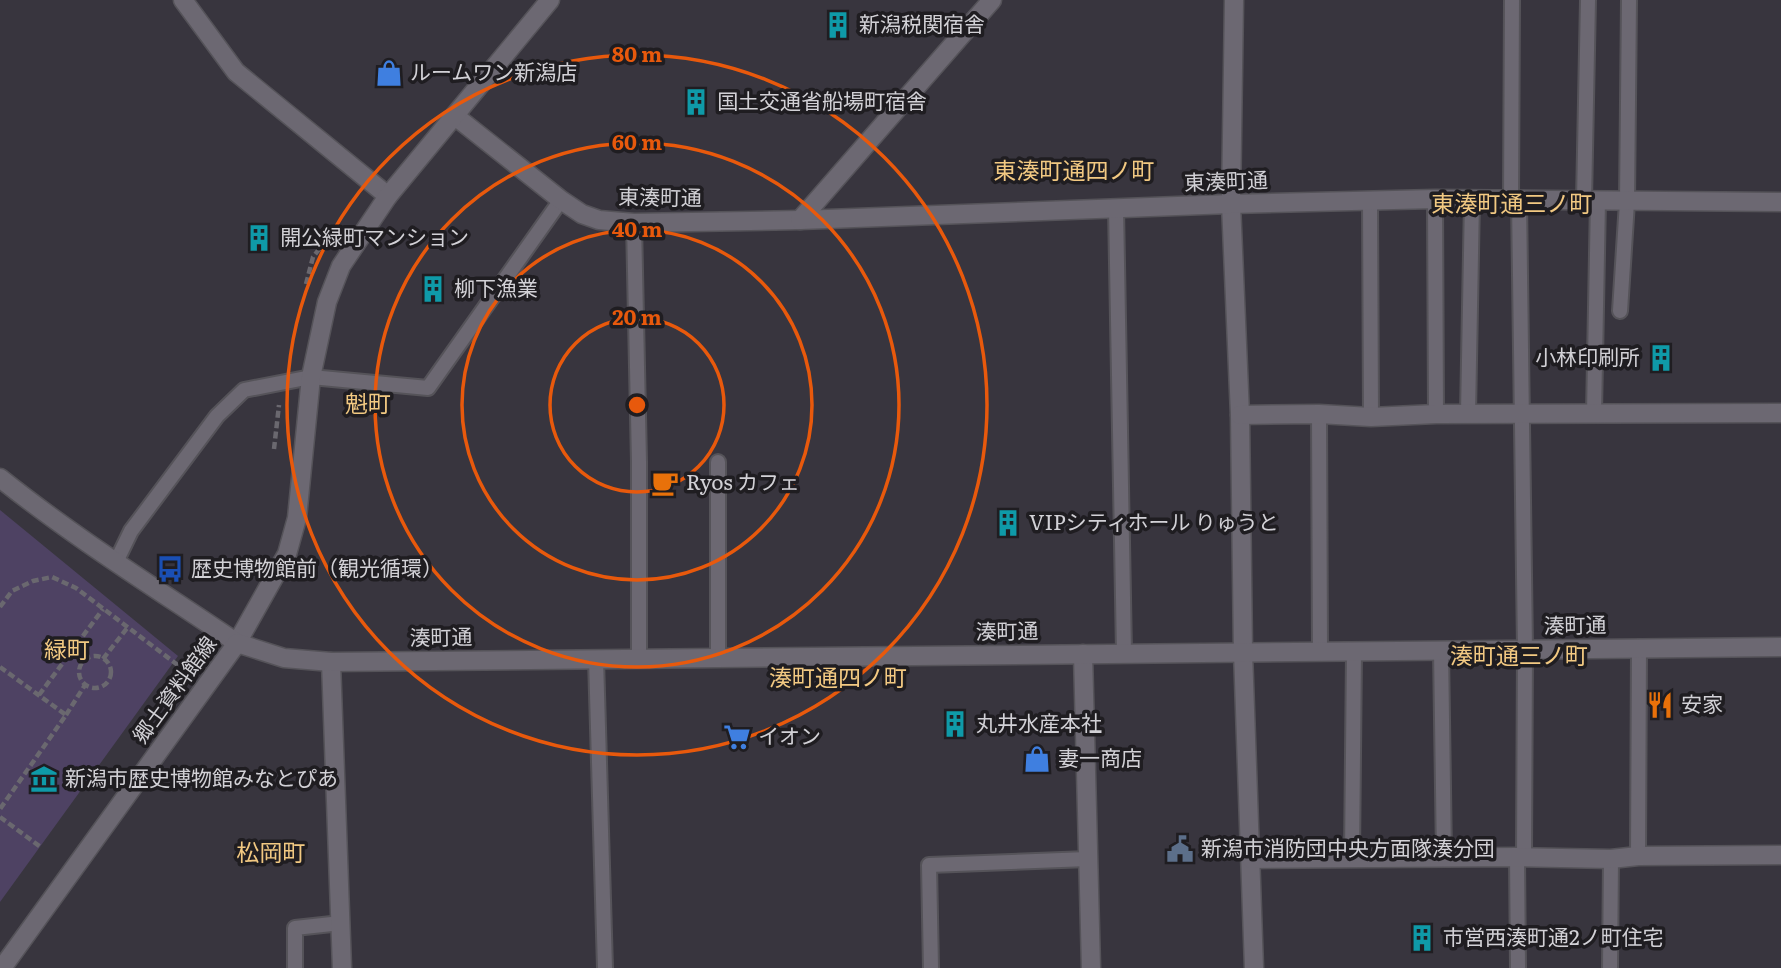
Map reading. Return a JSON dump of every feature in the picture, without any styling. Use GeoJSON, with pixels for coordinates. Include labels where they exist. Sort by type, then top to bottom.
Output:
{"type":"FeatureCollection","features":[{"type":"Feature","properties":{"kind":"street"},"geometry":{"type":"LineString","coordinates":[[183,0],[236,72],[388,197]]}},
{"type":"Feature","properties":{"kind":"street","name":"郷土資料館線"},"geometry":{"type":"LineString","coordinates":[[2,968],[237,643],[287,554],[297,518],[311,377],[327,302],[341,266],[388,197],[550,0]]}},
{"type":"Feature","properties":{"kind":"street"},"geometry":{"type":"LineString","coordinates":[[800,220],[992,0]]}},
{"type":"Feature","properties":{"kind":"street"},"geometry":{"type":"LineString","coordinates":[[1234,0],[1231,204],[1240,415],[1243,652],[1254,968]]}},
{"type":"Feature","properties":{"kind":"street","name":"東湊町通"},"geometry":{"type":"LineString","coordinates":[[455,116],[582,214],[599,220],[634,223],[1435,199],[1781,202]]}},
{"type":"Feature","properties":{"kind":"street"},"geometry":{"type":"LineString","coordinates":[[1240,415],[1319,414],[1371,417],[1436,414],[1781,414]]}},
{"type":"Feature","properties":{"kind":"street","name":"湊町通"},"geometry":{"type":"LineString","coordinates":[[0,478],[237,643],[284,658],[331,662],[639,660],[1781,647]]}},
{"type":"Feature","properties":{"kind":"street"},"geometry":{"type":"LineString","coordinates":[[1083,654],[1091,968]]}},
{"type":"Feature","properties":{"kind":"street"},"geometry":{"type":"LineString","coordinates":[[331,662],[342,968]]}},
{"type":"Feature","properties":{"kind":"street"},"geometry":{"type":"LineString","coordinates":[[1251,859],[1611,859],[1638,856],[1781,855]]}},
{"type":"Feature","properties":{"kind":"lane"},"geometry":{"type":"LineString","coordinates":[[1512,0],[1525,649],[1518,968]]}},
{"type":"Feature","properties":{"kind":"lane"},"geometry":{"type":"LineString","coordinates":[[1588,0],[1594,414]]}},
{"type":"Feature","properties":{"kind":"lane"},"geometry":{"type":"LineString","coordinates":[[1620,311],[1626,202],[1629,0]]}},
{"type":"Feature","properties":{"kind":"lane"},"geometry":{"type":"LineString","coordinates":[[1435,199],[1436,414]]}},
{"type":"Feature","properties":{"kind":"lane"},"geometry":{"type":"LineString","coordinates":[[117,562],[139,520],[217,416],[244,390],[311,377],[428,388],[561,200]]}},
{"type":"Feature","properties":{"kind":"lane"},"geometry":{"type":"LineString","coordinates":[[1468,414],[1472,200]]}},
{"type":"Feature","properties":{"kind":"lane"},"geometry":{"type":"LineString","coordinates":[[1370,201],[1371,417]]}},
{"type":"Feature","properties":{"kind":"lane"},"geometry":{"type":"LineString","coordinates":[[1116,208],[1124,653]]}},
{"type":"Feature","properties":{"kind":"lane"},"geometry":{"type":"LineString","coordinates":[[634,223],[639,462],[639,660]]}},
{"type":"Feature","properties":{"kind":"lane"},"geometry":{"type":"LineString","coordinates":[[1319,414],[1320,651]]}},
{"type":"Feature","properties":{"kind":"lane"},"geometry":{"type":"LineString","coordinates":[[718,462],[718,658]]}},
{"type":"Feature","properties":{"kind":"lane"},"geometry":{"type":"LineString","coordinates":[[1638,856],[1639,648]]}},
{"type":"Feature","properties":{"kind":"lane"},"geometry":{"type":"LineString","coordinates":[[1441,650],[1444,857]]}},
{"type":"Feature","properties":{"kind":"lane"},"geometry":{"type":"LineString","coordinates":[[1352,857],[1354,652]]}},
{"type":"Feature","properties":{"kind":"lane"},"geometry":{"type":"LineString","coordinates":[[596,659],[605,968]]}},
{"type":"Feature","properties":{"kind":"lane"},"geometry":{"type":"LineString","coordinates":[[931,968],[929,865],[1088,859]]}},
{"type":"Feature","properties":{"kind":"lane"},"geometry":{"type":"LineString","coordinates":[[1610,968],[1611,859]]}},
{"type":"Feature","properties":{"kind":"lane"},"geometry":{"type":"LineString","coordinates":[[295,968],[295,928],[341,923]]}},
{"type":"Feature","properties":{"kind":"path"},"geometry":{"type":"LineString","coordinates":[[0,607],[12,591],[33,581],[52,577],[76,588],[179,666]]}},
{"type":"Feature","properties":{"kind":"path"},"geometry":{"type":"LineString","coordinates":[[39,695],[104,609]]}},
{"type":"Feature","properties":{"kind":"path"},"geometry":{"type":"LineString","coordinates":[[103,659],[128,627]]}},
{"type":"Feature","properties":{"kind":"path"},"geometry":{"type":"LineString","coordinates":[[92,656],[107,661],[111,668],[107,683],[92,688],[85,685],[80,678],[79,668],[84,660],[92,656]]}},
{"type":"Feature","properties":{"kind":"path"},"geometry":{"type":"LineString","coordinates":[[0,667],[66,715]]}},
{"type":"Feature","properties":{"kind":"path"},"geometry":{"type":"LineString","coordinates":[[0,809],[85,685]]}},
{"type":"Feature","properties":{"kind":"path"},"geometry":{"type":"LineString","coordinates":[[0,817],[42,848]]}},
{"type":"Feature","properties":{"kind":"shaded area","name":"新潟市歴史博物館みなとぴあ"},"geometry":{"type":"Polygon","coordinates":[[[0,510],[178,656],[0,902],[0,510]]]}},
{"type":"Feature","properties":{"kind":"place","name":"新潟税関宿舎"},"geometry":{"type":"Point","coordinates":[838,25]}},
{"type":"Feature","properties":{"kind":"place","name":"ルームワン新潟店"},"geometry":{"type":"Point","coordinates":[389,73]}},
{"type":"Feature","properties":{"kind":"place","name":"国土交通省船場町宿舎"},"geometry":{"type":"Point","coordinates":[696,102]}},
{"type":"Feature","properties":{"kind":"place","name":"開公緑町マンション"},"geometry":{"type":"Point","coordinates":[259,238]}},
{"type":"Feature","properties":{"kind":"place","name":"柳下漁業"},"geometry":{"type":"Point","coordinates":[433,289]}},
{"type":"Feature","properties":{"kind":"place","name":"小林印刷所"},"geometry":{"type":"Point","coordinates":[1661,358]}},
{"type":"Feature","properties":{"kind":"place","name":"Ryos カフェ"},"geometry":{"type":"Point","coordinates":[665,483]}},
{"type":"Feature","properties":{"kind":"place","name":"VIPシティホール りゅうと"},"geometry":{"type":"Point","coordinates":[1008,523]}},
{"type":"Feature","properties":{"kind":"place","name":"歴史博物館前（観光循環）"},"geometry":{"type":"Point","coordinates":[170,569]}},
{"type":"Feature","properties":{"kind":"place","name":"安家"},"geometry":{"type":"Point","coordinates":[1660,705]}},
{"type":"Feature","properties":{"kind":"place","name":"丸井水産本社"},"geometry":{"type":"Point","coordinates":[955,724]}},
{"type":"Feature","properties":{"kind":"place","name":"イオン"},"geometry":{"type":"Point","coordinates":[737,737]}},
{"type":"Feature","properties":{"kind":"place","name":"妻一商店"},"geometry":{"type":"Point","coordinates":[1037,759]}},
{"type":"Feature","properties":{"kind":"place","name":"新潟市歴史博物館みなとぴあ"},"geometry":{"type":"Point","coordinates":[44,779]}},
{"type":"Feature","properties":{"kind":"place","name":"新潟市消防団中央方面隊湊分団"},"geometry":{"type":"Point","coordinates":[1180,849]}},
{"type":"Feature","properties":{"kind":"place","name":"市営西湊町通2ノ町住宅"},"geometry":{"type":"Point","coordinates":[1422,938]}},
{"type":"Feature","properties":{"kind":"district","name":"東湊町通四ノ町"},"geometry":{"type":"Point","coordinates":[1074,171]}},
{"type":"Feature","properties":{"kind":"district","name":"東湊町通三ノ町"},"geometry":{"type":"Point","coordinates":[1512,204]}},
{"type":"Feature","properties":{"kind":"district","name":"魁町"},"geometry":{"type":"Point","coordinates":[368,404]}},
{"type":"Feature","properties":{"kind":"district","name":"緑町"},"geometry":{"type":"Point","coordinates":[67,650]}},
{"type":"Feature","properties":{"kind":"district","name":"湊町通三ノ町"},"geometry":{"type":"Point","coordinates":[1519,656]}},
{"type":"Feature","properties":{"kind":"district","name":"湊町通四ノ町"},"geometry":{"type":"Point","coordinates":[838,678]}},
{"type":"Feature","properties":{"kind":"district","name":"松岡町"},"geometry":{"type":"Point","coordinates":[271,853]}}]}
